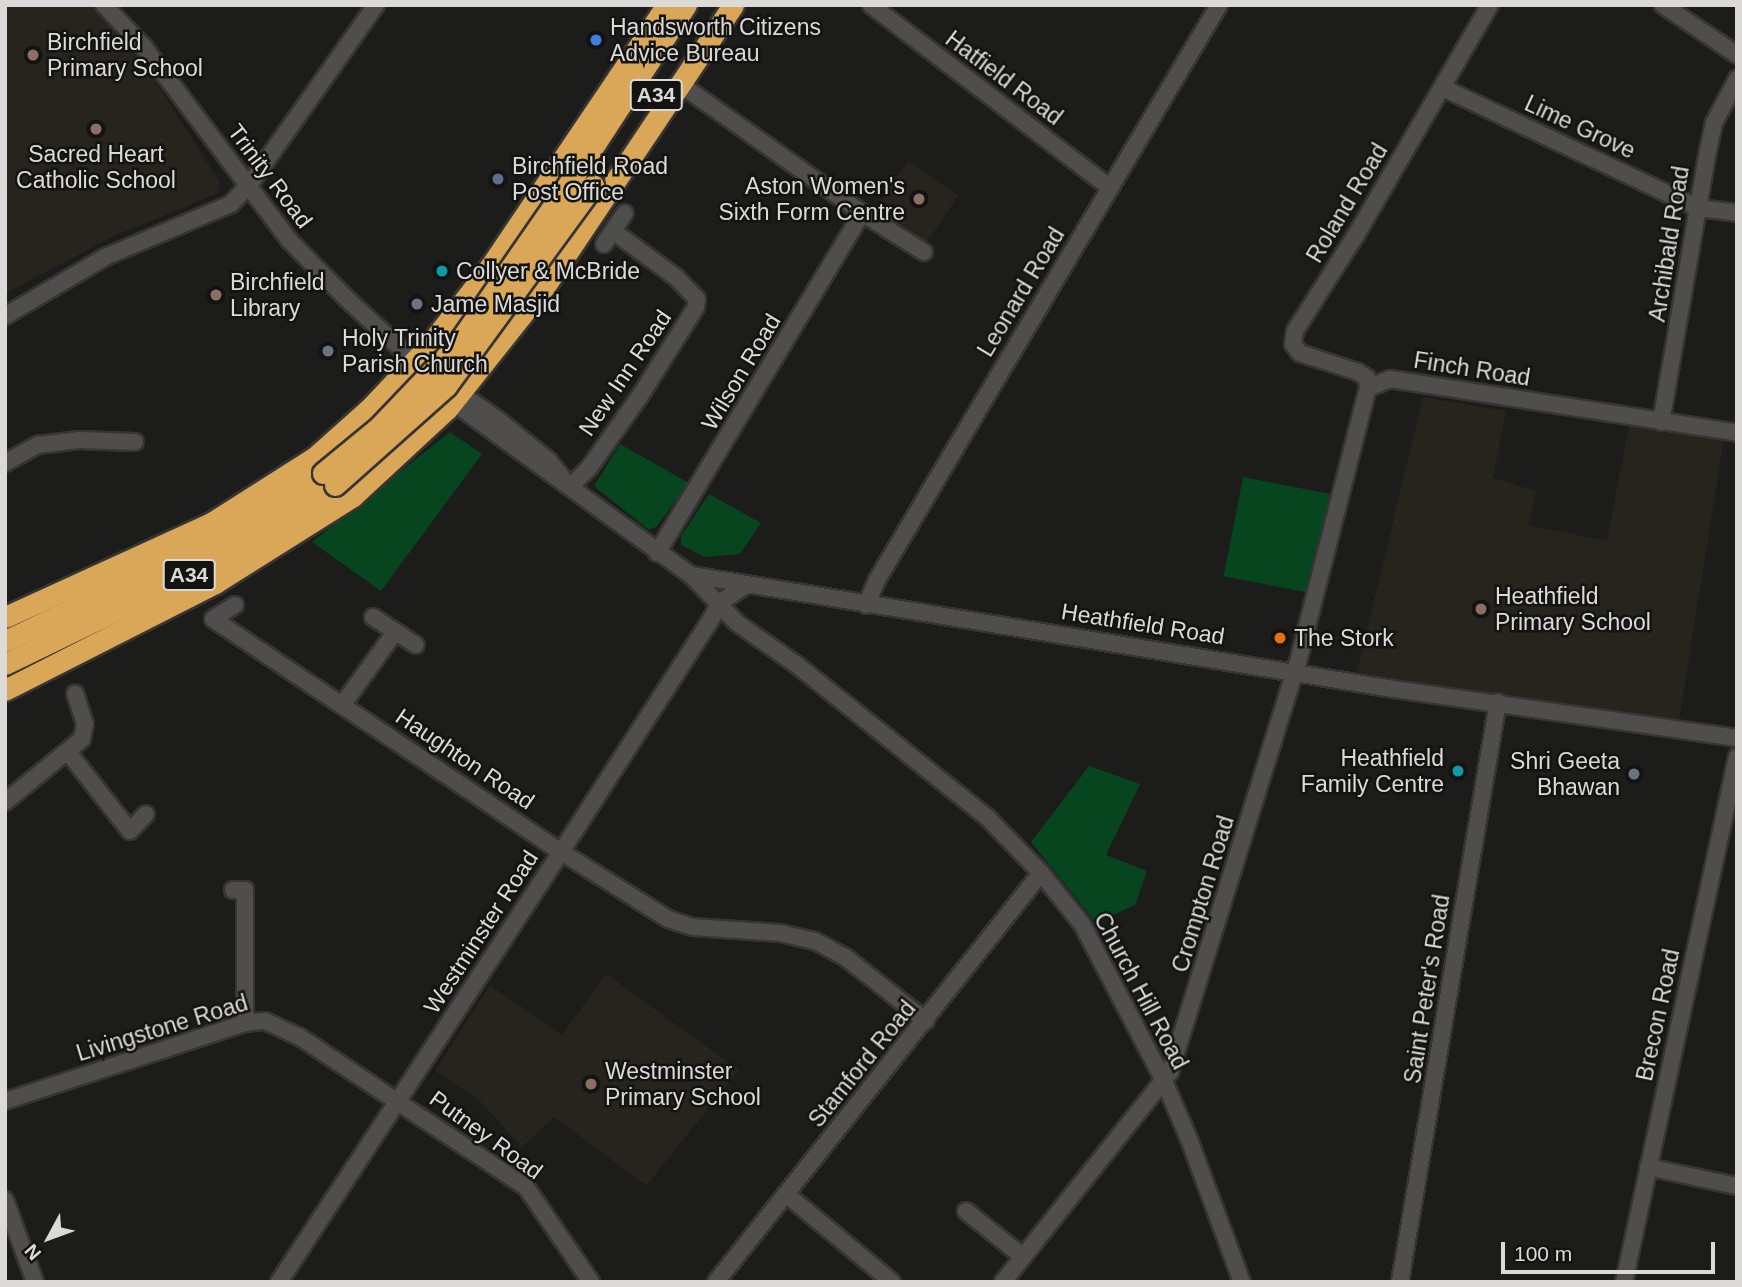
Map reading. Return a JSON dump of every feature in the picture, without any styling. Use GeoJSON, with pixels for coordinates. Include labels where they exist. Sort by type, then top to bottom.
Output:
{"type":"FeatureCollection","features":[{"type":"Feature","properties":{"kind":"highway"},"geometry":{"type":"LineString","coordinates":[[419,366],[440,333],[490,267],[667,5]]}},
{"type":"Feature","properties":{"kind":"highway","name":"A34"},"geometry":{"type":"LineString","coordinates":[[585,179],[686,5]]}},
{"type":"Feature","properties":{"kind":"highway","name":"A34"},"geometry":{"type":"LineString","coordinates":[[5,641],[206,545],[261,514],[446,386],[585,179],[719,5]]}},
{"type":"Feature","properties":{"kind":"highway"},"geometry":{"type":"LineString","coordinates":[[5,690],[215,583],[353,496],[453,394],[509,332],[545,286],[733,5]]}},
{"type":"Feature","properties":{"kind":"highway"},"geometry":{"type":"LineString","coordinates":[[324,472],[371,407],[419,366],[444,348],[509,332]]}},
{"type":"Feature","properties":{"kind":"highway"},"geometry":{"type":"LineString","coordinates":[[5,617],[394,438],[453,394]]}},
{"type":"Feature","properties":{"kind":"highway","name":"A34"},"geometry":{"type":"LineString","coordinates":[[5,664],[218,561],[320,498],[324,472]]}},
{"type":"Feature","properties":{"kind":"street","name":"Trinity Road"},"geometry":{"type":"LineString","coordinates":[[104,5],[143,46],[289,240],[419,366],[453,394]]}},
{"type":"Feature","properties":{"kind":"street"},"geometry":{"type":"LineString","coordinates":[[5,316],[105,257],[232,204],[249,185],[376,5]]}},
{"type":"Feature","properties":{"kind":"street","name":"Hatfield Road"},"geometry":{"type":"LineString","coordinates":[[871,5],[1109,187]]}},
{"type":"Feature","properties":{"kind":"street","name":"Roland Road"},"geometry":{"type":"LineString","coordinates":[[1368,387],[1367,378],[1358,372],[1300,353],[1293,344],[1295,331],[1443,88],[1490,5]]}},
{"type":"Feature","properties":{"kind":"street"},"geometry":{"type":"LineString","coordinates":[[1663,5],[1737,55]]}},
{"type":"Feature","properties":{"kind":"street","name":"Leonard Road"},"geometry":{"type":"LineString","coordinates":[[866,604],[877,579],[1217,6]]}},
{"type":"Feature","properties":{"kind":"street","name":"Archibald Road"},"geometry":{"type":"LineString","coordinates":[[1661,422],[1714,123],[1737,79]]}},
{"type":"Feature","properties":{"kind":"street"},"geometry":{"type":"LineString","coordinates":[[680,84],[862,214],[924,252]]}},
{"type":"Feature","properties":{"kind":"street","name":"Lime Grove"},"geometry":{"type":"LineString","coordinates":[[1443,88],[1698,208],[1737,213]]}},
{"type":"Feature","properties":{"kind":"street","name":"New Inn Road"},"geometry":{"type":"LineString","coordinates":[[570,487],[589,468],[640,396],[696,307],[697,299],[677,278],[608,237],[625,213]]}},
{"type":"Feature","properties":{"kind":"street","name":"Wilson Road"},"geometry":{"type":"LineString","coordinates":[[657,553],[862,214]]}},
{"type":"Feature","properties":{"kind":"street","name":"Finch Road"},"geometry":{"type":"LineString","coordinates":[[1368,387],[1390,379],[1737,433]]}},
{"type":"Feature","properties":{"kind":"street"},"geometry":{"type":"LineString","coordinates":[[1295,673],[1368,387]]}},
{"type":"Feature","properties":{"kind":"street","name":"Heathfield Road"},"geometry":{"type":"LineString","coordinates":[[453,394],[467,398],[497,419],[549,461],[570,487],[657,553],[691,575],[1295,673],[1737,738]]}},
{"type":"Feature","properties":{"kind":"street"},"geometry":{"type":"LineString","coordinates":[[5,463],[38,445],[79,440],[135,442]]}},
{"type":"Feature","properties":{"kind":"street"},"geometry":{"type":"LineString","coordinates":[[691,575],[718,604]]}},
{"type":"Feature","properties":{"kind":"street","name":"Westminster Road"},"geometry":{"type":"LineString","coordinates":[[279,1282],[561,852],[713,616],[718,604],[746,585]]}},
{"type":"Feature","properties":{"kind":"street","name":"Church Hill Road"},"geometry":{"type":"LineString","coordinates":[[718,604],[743,616],[770,637],[797,665],[987,817],[1041,873],[1082,924],[1164,1081],[1189,1139],[1242,1282]]}},
{"type":"Feature","properties":{"kind":"street","name":"Haughton Road"},"geometry":{"type":"LineString","coordinates":[[235,605],[213,619],[344,704],[561,852],[668,919],[693,927],[780,933],[815,941],[845,957],[926,1021]]}},
{"type":"Feature","properties":{"kind":"street"},"geometry":{"type":"LineString","coordinates":[[373,617],[416,645]]}},
{"type":"Feature","properties":{"kind":"street"},"geometry":{"type":"LineString","coordinates":[[344,704],[395,632]]}},
{"type":"Feature","properties":{"kind":"street","name":"Crompton Road"},"geometry":{"type":"LineString","coordinates":[[1003,1282],[1164,1081],[1174,1059],[1295,673]]}},
{"type":"Feature","properties":{"kind":"street"},"geometry":{"type":"LineString","coordinates":[[5,802],[82,739],[85,724],[75,694]]}},
{"type":"Feature","properties":{"kind":"street","name":"Saint Peter's Road"},"geometry":{"type":"LineString","coordinates":[[1400,1282],[1497,702]]}},
{"type":"Feature","properties":{"kind":"street"},"geometry":{"type":"LineString","coordinates":[[68,752],[130,831],[146,814]]}},
{"type":"Feature","properties":{"kind":"street","name":"Brecon Road"},"geometry":{"type":"LineString","coordinates":[[1624,1282],[1737,757]]}},
{"type":"Feature","properties":{"kind":"street","name":"Stamford Road"},"geometry":{"type":"LineString","coordinates":[[716,1282],[1041,873]]}},
{"type":"Feature","properties":{"kind":"street"},"geometry":{"type":"LineString","coordinates":[[233,890],[245,890],[245,1023]]}},
{"type":"Feature","properties":{"kind":"street","name":"Livingstone Road"},"geometry":{"type":"LineString","coordinates":[[5,1101],[245,1023],[265,1021],[300,1037],[397,1101]]}},
{"type":"Feature","properties":{"kind":"street","name":"Putney Road"},"geometry":{"type":"LineString","coordinates":[[397,1101],[526,1187],[591,1282]]}},
{"type":"Feature","properties":{"kind":"street"},"geometry":{"type":"LineString","coordinates":[[1648,1167],[1737,1186]]}},
{"type":"Feature","properties":{"kind":"street"},"geometry":{"type":"LineString","coordinates":[[786,1194],[892,1282]]}},
{"type":"Feature","properties":{"kind":"street"},"geometry":{"type":"LineString","coordinates":[[5,1200],[35,1282]]}},
{"type":"Feature","properties":{"kind":"street"},"geometry":{"type":"LineString","coordinates":[[967,1211],[1023,1257]]}},
{"type":"Feature","properties":{"kind":"shaded area","name":"Sacred Heart Catholic School"},"geometry":{"type":"Polygon","coordinates":[[[5,5],[93,5],[137,52],[219,181],[219,193],[114,236],[6,293],[5,5]]]}},
{"type":"Feature","properties":{"kind":"shaded area","name":"Aston Women's Sixth Form Centre"},"geometry":{"type":"Polygon","coordinates":[[[908,161],[959,195],[924,246],[874,212],[908,161]]]}},
{"type":"Feature","properties":{"kind":"shaded area","name":"Heathfield Primary School"},"geometry":{"type":"Polygon","coordinates":[[[1423,397],[1506,411],[1493,478],[1536,491],[1528,525],[1607,541],[1629,425],[1724,438],[1679,721],[1356,676],[1423,397]]]}},
{"type":"Feature","properties":{"kind":"shaded area","name":"Westminster Primary School"},"geometry":{"type":"Polygon","coordinates":[[[606,974],[739,1070],[646,1186],[554,1117],[522,1147],[479,1100],[435,1071],[490,985],[562,1035],[606,974]]]}},
{"type":"Feature","properties":{"kind":"green space"},"geometry":{"type":"Polygon","coordinates":[[[450,432],[482,454],[381,591],[312,542],[450,432]]]}},
{"type":"Feature","properties":{"kind":"green space"},"geometry":{"type":"Polygon","coordinates":[[[620,444],[689,483],[656,527],[649,530],[594,486],[620,444]]]}},
{"type":"Feature","properties":{"kind":"green space"},"geometry":{"type":"Polygon","coordinates":[[[1243,477],[1332,494],[1313,594],[1224,576],[1243,477]]]}},
{"type":"Feature","properties":{"kind":"green space"},"geometry":{"type":"Polygon","coordinates":[[[709,494],[761,523],[740,554],[705,557],[681,545],[681,536],[709,494]]]}},
{"type":"Feature","properties":{"kind":"green space"},"geometry":{"type":"Polygon","coordinates":[[[1089,766],[1140,784],[1106,855],[1147,871],[1135,905],[1096,923],[1031,842],[1089,766]]]}},
{"type":"Feature","properties":{"kind":"place","name":"Handsworth Citizens Advice Bureau"},"geometry":{"type":"Point","coordinates":[596,40]}},
{"type":"Feature","properties":{"kind":"place","name":"Birchfield Primary School"},"geometry":{"type":"Point","coordinates":[33,55]}},
{"type":"Feature","properties":{"kind":"place","name":"Sacred Heart Catholic School"},"geometry":{"type":"Point","coordinates":[96,129]}},
{"type":"Feature","properties":{"kind":"place","name":"Birchfield Road Post Office"},"geometry":{"type":"Point","coordinates":[498,179]}},
{"type":"Feature","properties":{"kind":"place","name":"Aston Women's Sixth Form Centre"},"geometry":{"type":"Point","coordinates":[919,199]}},
{"type":"Feature","properties":{"kind":"place","name":"Collyer & McBride"},"geometry":{"type":"Point","coordinates":[442,271]}},
{"type":"Feature","properties":{"kind":"place","name":"Birchfield Library"},"geometry":{"type":"Point","coordinates":[216,295]}},
{"type":"Feature","properties":{"kind":"place","name":"Jame Masjid"},"geometry":{"type":"Point","coordinates":[417,304]}},
{"type":"Feature","properties":{"kind":"place","name":"Holy Trinity Parish Church"},"geometry":{"type":"Point","coordinates":[328,351]}},
{"type":"Feature","properties":{"kind":"place","name":"Heathfield Primary School"},"geometry":{"type":"Point","coordinates":[1481,609]}},
{"type":"Feature","properties":{"kind":"place","name":"The Stork"},"geometry":{"type":"Point","coordinates":[1280,638]}},
{"type":"Feature","properties":{"kind":"place","name":"Heathfield Family Centre"},"geometry":{"type":"Point","coordinates":[1458,771]}},
{"type":"Feature","properties":{"kind":"place","name":"Shri Geeta Bhawan"},"geometry":{"type":"Point","coordinates":[1634,774]}},
{"type":"Feature","properties":{"kind":"place","name":"Westminster Primary School"},"geometry":{"type":"Point","coordinates":[591,1084]}}]}
